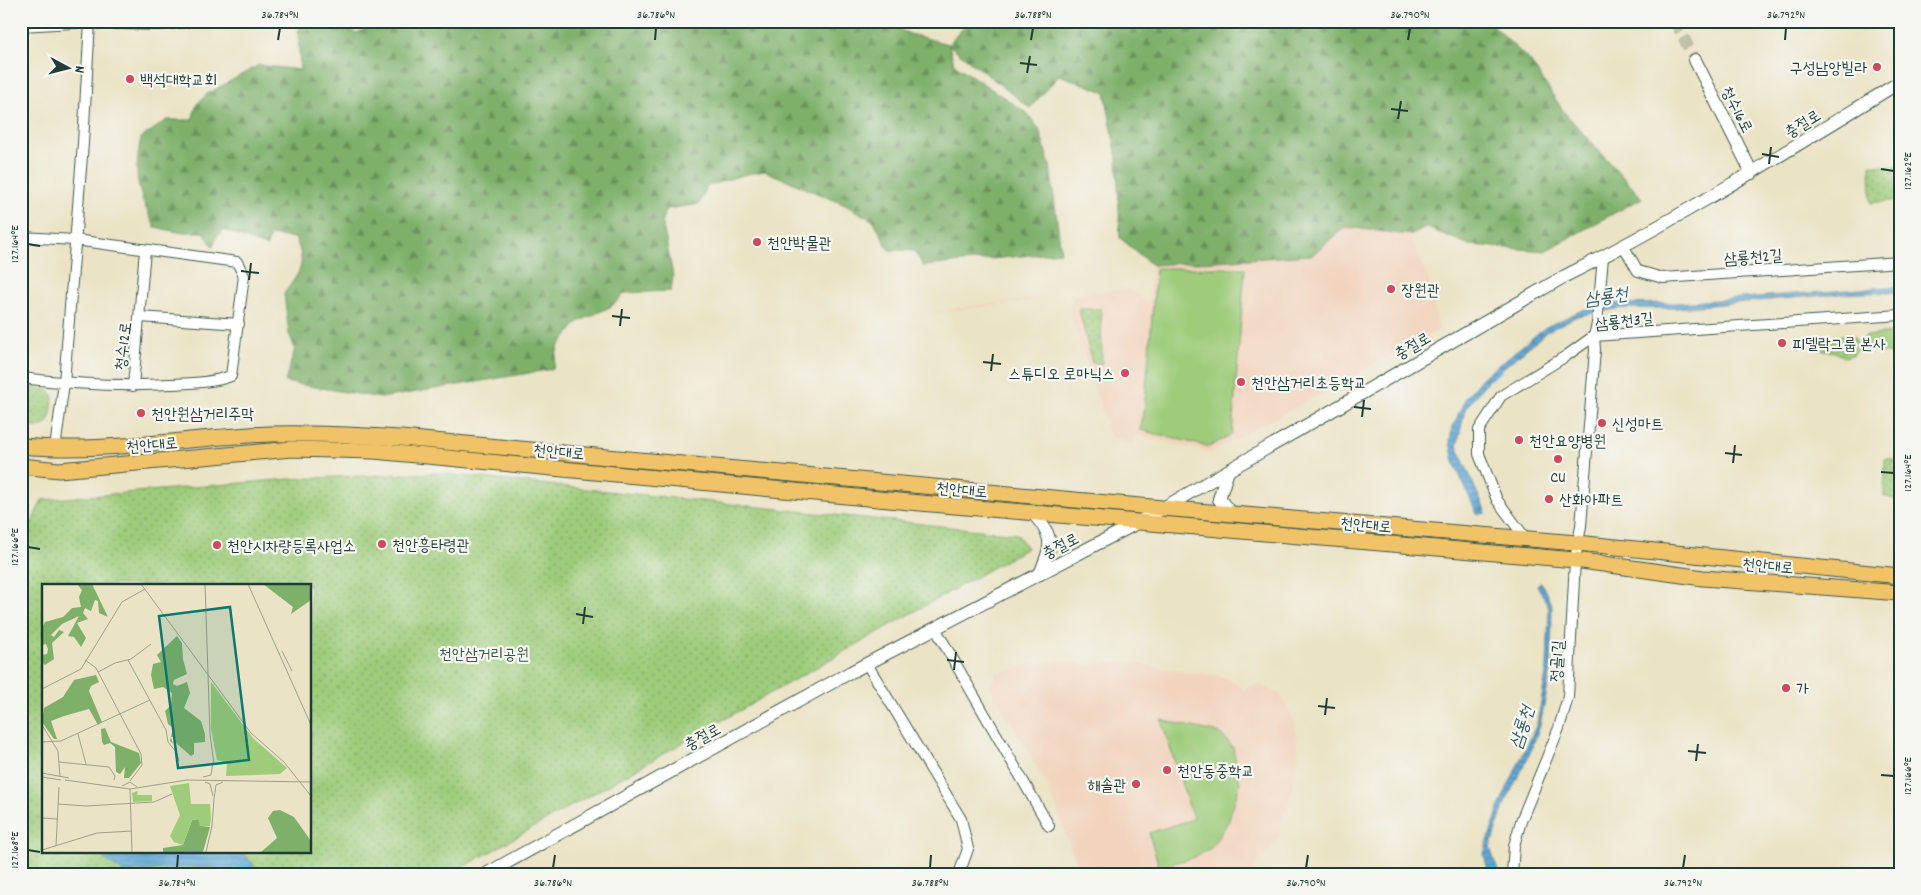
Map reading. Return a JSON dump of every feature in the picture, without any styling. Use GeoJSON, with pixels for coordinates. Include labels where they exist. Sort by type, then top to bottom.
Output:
{"type":"FeatureCollection","features":[{"type":"Feature","properties":{"kind":"main road","name":"천안대로"},"geometry":{"type":"LineString","coordinates":[[22,446],[86,449],[297,433],[401,438],[1162,508],[1577,543],[1900,576]]}},
{"type":"Feature","properties":{"kind":"main road","name":"천안대로"},"geometry":{"type":"LineString","coordinates":[[21,466],[59,470],[292,449],[374,451],[1034,513],[1576,560],[1703,578],[1900,593]]}},
{"type":"Feature","properties":{"kind":"street"},"geometry":{"type":"LineString","coordinates":[[21,26],[90,22],[158,23],[186,21]]}},
{"type":"Feature","properties":{"kind":"street"},"geometry":{"type":"LineString","coordinates":[[54,448],[64,383],[90,22]]}},
{"type":"Feature","properties":{"kind":"street","name":"청수16로"},"geometry":{"type":"LineString","coordinates":[[1695,60],[1752,172]]}},
{"type":"Feature","properties":{"kind":"street","name":"충절로"},"geometry":{"type":"LineString","coordinates":[[486,874],[507,869],[867,664],[1139,522],[1565,276],[1624,247],[1900,82]]}},
{"type":"Feature","properties":{"kind":"street","name":"청수12로"},"geometry":{"type":"LineString","coordinates":[[21,237],[75,240],[237,262],[244,276],[239,324],[231,376],[200,382],[133,386],[140,317],[239,324]]}},
{"type":"Feature","properties":{"kind":"street","name":"삼룡천2길"},"geometry":{"type":"LineString","coordinates":[[1624,247],[1638,270],[1664,278],[1900,262]]}},
{"type":"Feature","properties":{"kind":"street"},"geometry":{"type":"LineString","coordinates":[[140,317],[145,250]]}},
{"type":"Feature","properties":{"kind":"street","name":"정골1길"},"geometry":{"type":"LineString","coordinates":[[1512,874],[1514,846],[1521,820],[1559,728],[1568,697],[1577,543],[1576,527],[1582,448],[1590,352],[1597,324],[1603,257]]}},
{"type":"Feature","properties":{"kind":"street","name":"삼룡천3길"},"geometry":{"type":"LineString","coordinates":[[1526,539],[1497,500],[1479,454],[1479,430],[1501,396],[1566,356],[1594,336],[1900,315]]}},
{"type":"Feature","properties":{"kind":"street"},"geometry":{"type":"LineString","coordinates":[[21,378],[64,383],[133,386]]}},
{"type":"Feature","properties":{"kind":"street"},"geometry":{"type":"LineString","coordinates":[[1228,471],[1220,499],[1232,514]]}},
{"type":"Feature","properties":{"kind":"street"},"geometry":{"type":"LineString","coordinates":[[1034,513],[1046,528],[1051,543],[1040,574]]}},
{"type":"Feature","properties":{"kind":"street"},"geometry":{"type":"LineString","coordinates":[[935,628],[1048,826]]}},
{"type":"Feature","properties":{"kind":"street"},"geometry":{"type":"LineString","coordinates":[[867,664],[961,819],[968,849],[960,874]]}},
{"type":"Feature","properties":{"kind":"shaded area","name":"천안삼거리초등학교"},"geometry":{"type":"Polygon","coordinates":[[[1345,227],[1410,235],[1428,278],[1439,330],[1210,453],[1135,435],[1132,444],[1110,436],[1070,311],[1073,295],[905,317],[970,306],[1128,289],[1148,303],[1152,265],[1312,255],[1345,227]]]}},
{"type":"Feature","properties":{"kind":"shaded area","name":"천안동중학교"},"geometry":{"type":"Polygon","coordinates":[[[1062,661],[1088,665],[1115,661],[1137,663],[1226,677],[1243,689],[1259,684],[1280,694],[1295,723],[1298,754],[1293,787],[1277,839],[1251,871],[1245,874],[1080,874],[1049,788],[990,687],[996,673],[1036,663],[1062,661]]]}},
{"type":"Feature","properties":{"kind":"green space"},"geometry":{"type":"Polygon","coordinates":[[[310,21],[333,21],[356,33],[386,21],[879,21],[910,34],[948,44],[970,21],[1488,21],[1530,61],[1564,112],[1642,198],[1545,251],[1470,245],[1425,227],[1410,235],[1345,227],[1312,255],[1152,265],[1120,238],[1117,158],[1105,92],[1059,75],[1030,108],[949,45],[954,64],[1027,113],[1039,129],[1050,166],[1061,252],[923,266],[914,251],[889,250],[874,221],[843,204],[765,171],[742,175],[707,186],[699,204],[667,209],[662,220],[673,276],[671,291],[625,293],[612,306],[578,322],[558,347],[553,369],[381,398],[285,382],[295,349],[289,334],[284,294],[300,268],[301,255],[295,238],[270,235],[267,247],[224,230],[217,236],[213,247],[204,232],[177,232],[155,227],[138,184],[137,163],[141,138],[167,120],[192,120],[197,104],[207,94],[259,65],[300,70],[298,30],[310,21]]]}},
{"type":"Feature","properties":{"kind":"green space"},"geometry":{"type":"Polygon","coordinates":[[[1870,165],[1900,167],[1900,200],[1871,203],[1870,165]]]}},
{"type":"Feature","properties":{"kind":"green space"},"geometry":{"type":"Polygon","coordinates":[[[1156,268],[1245,268],[1232,434],[1209,447],[1140,430],[1144,413],[1156,268]]]}},
{"type":"Feature","properties":{"kind":"green space"},"geometry":{"type":"Polygon","coordinates":[[[1079,309],[1101,309],[1102,364],[1092,363],[1079,309]]]}},
{"type":"Feature","properties":{"kind":"green space"},"geometry":{"type":"Polygon","coordinates":[[[1895,329],[1900,329],[1900,355],[1873,351],[1864,342],[1865,336],[1891,333],[1895,329]]]}},
{"type":"Feature","properties":{"kind":"green space"},"geometry":{"type":"Polygon","coordinates":[[[1847,334],[1854,337],[1859,347],[1853,355],[1843,357],[1835,352],[1818,349],[1818,341],[1847,334]]]}},
{"type":"Feature","properties":{"kind":"green space"},"geometry":{"type":"Polygon","coordinates":[[[21,386],[49,390],[53,396],[50,418],[43,426],[21,426],[21,386]]]}},
{"type":"Feature","properties":{"kind":"green space"},"geometry":{"type":"Polygon","coordinates":[[[1885,458],[1893,459],[1895,475],[1900,476],[1900,501],[1884,496],[1885,458]]]}},
{"type":"Feature","properties":{"kind":"green space","name":"천안삼거리공원"},"geometry":{"type":"Polygon","coordinates":[[[434,473],[1017,534],[1027,548],[451,874],[21,874],[21,546],[42,500],[289,479],[434,473]]]}},
{"type":"Feature","properties":{"kind":"green space"},"geometry":{"type":"Polygon","coordinates":[[[1161,720],[1220,733],[1233,748],[1240,784],[1228,822],[1211,848],[1192,858],[1159,867],[1149,833],[1193,819],[1161,720]]]}},
{"type":"Feature","properties":{"kind":"water"},"geometry":{"type":"Polygon","coordinates":[[[1900,286],[1900,292],[1839,294],[1676,308],[1622,308],[1577,316],[1548,331],[1488,380],[1465,409],[1457,446],[1486,513],[1477,514],[1454,462],[1450,441],[1452,429],[1466,397],[1482,378],[1546,327],[1580,311],[1604,304],[1677,303],[1900,286]]]}},
{"type":"Feature","properties":{"kind":"water"},"geometry":{"type":"Polygon","coordinates":[[[1541,582],[1552,606],[1551,670],[1540,725],[1530,753],[1505,803],[1490,848],[1499,874],[1489,874],[1484,854],[1502,799],[1537,724],[1547,669],[1549,608],[1537,585],[1541,582]]]}},
{"type":"Feature","properties":{"kind":"water"},"geometry":{"type":"Polygon","coordinates":[[[104,852],[242,852],[261,874],[223,874],[215,868],[191,867],[123,872],[104,859],[104,852]]]}},
{"type":"Feature","properties":{"kind":"waterway","name":"삼룡천"},"geometry":{"type":"LineString","coordinates":[[1490,378],[1501,370]]}},
{"type":"Feature","properties":{"kind":"tunnel"},"geometry":{"type":"LineString","coordinates":[[1675,21],[1695,60]]}},
{"type":"Feature","properties":{"kind":"place","name":"구성남앙빌라"},"geometry":{"type":"Point","coordinates":[1877,67]}},
{"type":"Feature","properties":{"kind":"place","name":"백석대학교회"},"geometry":{"type":"Point","coordinates":[130,79]}},
{"type":"Feature","properties":{"kind":"place","name":"천안박물관"},"geometry":{"type":"Point","coordinates":[757,242]}},
{"type":"Feature","properties":{"kind":"place","name":"장원관"},"geometry":{"type":"Point","coordinates":[1391,289]}},
{"type":"Feature","properties":{"kind":"place","name":"피델락그룹 본사"},"geometry":{"type":"Point","coordinates":[1782,343]}},
{"type":"Feature","properties":{"kind":"place","name":"스튜디오 로마닉스"},"geometry":{"type":"Point","coordinates":[1125,373]}},
{"type":"Feature","properties":{"kind":"place","name":"천안삼거리초등학교"},"geometry":{"type":"Point","coordinates":[1241,382]}},
{"type":"Feature","properties":{"kind":"place","name":"천안원삼거리주막"},"geometry":{"type":"Point","coordinates":[141,413]}},
{"type":"Feature","properties":{"kind":"place","name":"신성마트"},"geometry":{"type":"Point","coordinates":[1602,423]}},
{"type":"Feature","properties":{"kind":"place","name":"천안요양병원"},"geometry":{"type":"Point","coordinates":[1519,440]}},
{"type":"Feature","properties":{"kind":"place","name":"CU"},"geometry":{"type":"Point","coordinates":[1558,459]}},
{"type":"Feature","properties":{"kind":"place","name":"산화아파트"},"geometry":{"type":"Point","coordinates":[1549,499]}},
{"type":"Feature","properties":{"kind":"place","name":"천안흥타령관"},"geometry":{"type":"Point","coordinates":[382,544]}},
{"type":"Feature","properties":{"kind":"place","name":"천안시차량등록사업소"},"geometry":{"type":"Point","coordinates":[217,545]}},
{"type":"Feature","properties":{"kind":"place","name":"가"},"geometry":{"type":"Point","coordinates":[1786,688]}},
{"type":"Feature","properties":{"kind":"place","name":"천안동중학교"},"geometry":{"type":"Point","coordinates":[1167,770]}},
{"type":"Feature","properties":{"kind":"place","name":"해솔관"},"geometry":{"type":"Point","coordinates":[1136,784]}}]}
